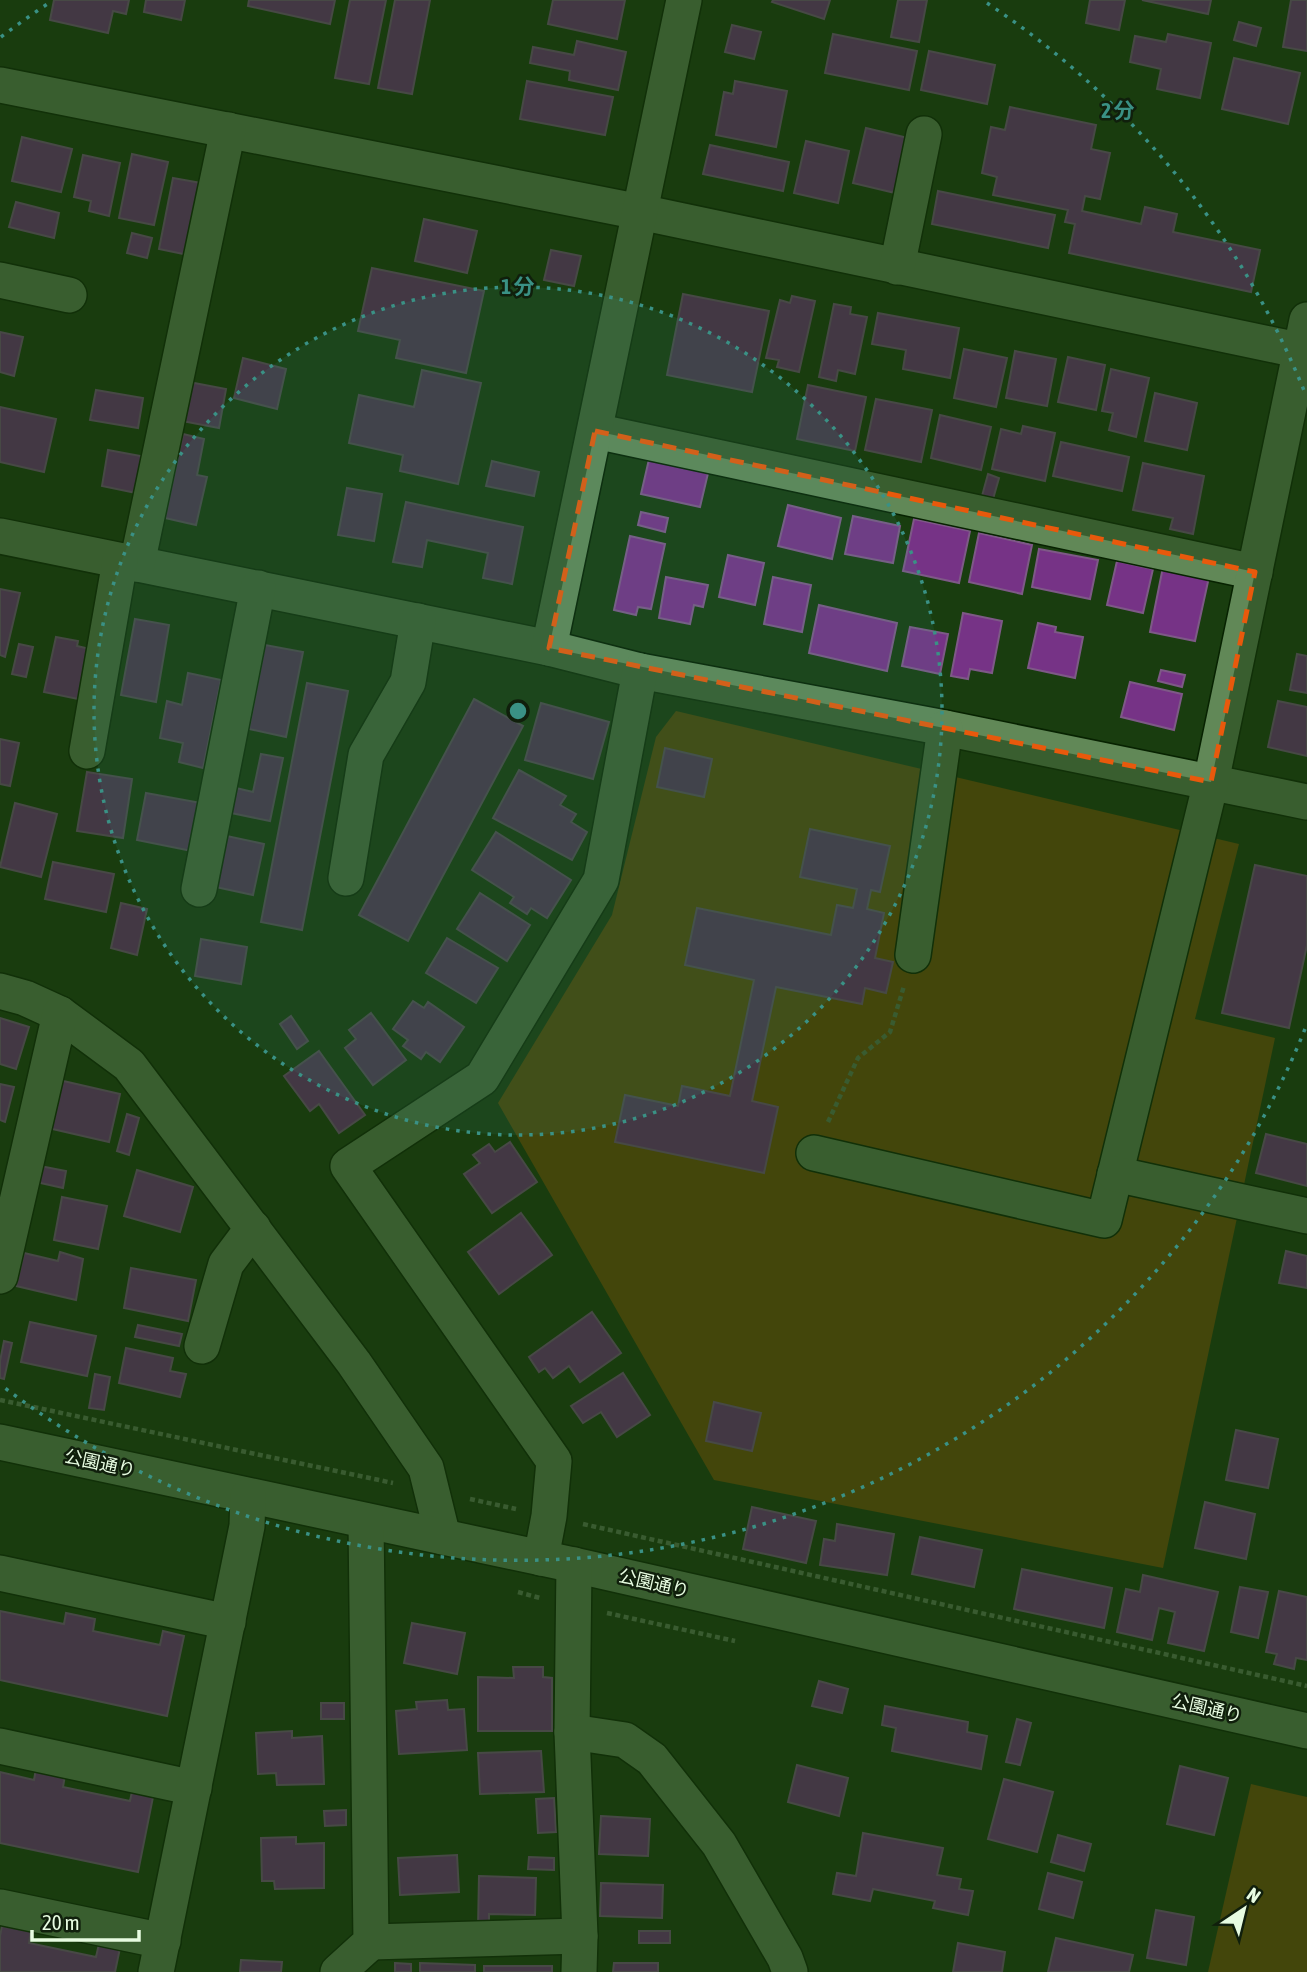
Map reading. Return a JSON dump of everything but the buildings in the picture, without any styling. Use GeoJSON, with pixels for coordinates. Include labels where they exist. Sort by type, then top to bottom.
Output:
{"type":"FeatureCollection","features":[{"type":"Feature","properties":{"kind":"street"},"geometry":{"type":"LineString","coordinates":[[549,648],[684,0]]}},
{"type":"Feature","properties":{"kind":"street"},"geometry":{"type":"LineString","coordinates":[[0,85],[640,212],[897,267],[1305,341],[1211,782],[1104,1220],[814,1153]]}},
{"type":"Feature","properties":{"kind":"street"},"geometry":{"type":"LineString","coordinates":[[87,751],[228,130]]}},
{"type":"Feature","properties":{"kind":"street"},"geometry":{"type":"LineString","coordinates":[[897,267],[923,134]]}},
{"type":"Feature","properties":{"kind":"street"},"geometry":{"type":"LineString","coordinates":[[0,280],[69,296]]}},
{"type":"Feature","properties":{"kind":"street"},"geometry":{"type":"LineString","coordinates":[[595,431],[1255,572]]}},
{"type":"Feature","properties":{"kind":"street"},"geometry":{"type":"LineString","coordinates":[[0,536],[549,648],[640,671],[945,728],[1307,802]]}},
{"type":"Feature","properties":{"kind":"street"},"geometry":{"type":"LineString","coordinates":[[199,889],[258,588]]}},
{"type":"Feature","properties":{"kind":"street"},"geometry":{"type":"LineString","coordinates":[[346,878],[366,755],[408,682],[418,621]]}},
{"type":"Feature","properties":{"kind":"street"},"geometry":{"type":"LineString","coordinates":[[541,1558],[549,1516],[554,1461],[348,1166],[482,1078],[601,880],[640,671]]}},
{"type":"Feature","properties":{"kind":"street"},"geometry":{"type":"LineString","coordinates":[[913,955],[945,728]]}},
{"type":"Feature","properties":{"kind":"street"},"geometry":{"type":"LineString","coordinates":[[0,992],[25,998],[60,1014],[129,1065],[354,1363],[426,1468],[443,1537]]}},
{"type":"Feature","properties":{"kind":"street"},"geometry":{"type":"LineString","coordinates":[[0,1276],[60,1014]]}},
{"type":"Feature","properties":{"kind":"street"},"geometry":{"type":"LineString","coordinates":[[1115,1174],[1307,1216]]}},
{"type":"Feature","properties":{"kind":"street"},"geometry":{"type":"LineString","coordinates":[[202,1346],[226,1264],[253,1228]]}},
{"type":"Feature","properties":{"kind":"street","name":"公園通り"},"geometry":{"type":"LineString","coordinates":[[0,1441],[574,1565],[1307,1731]]}},
{"type":"Feature","properties":{"kind":"street"},"geometry":{"type":"LineString","coordinates":[[0,1908],[160,1956],[247,1526],[248,1496]]}},
{"type":"Feature","properties":{"kind":"street"},"geometry":{"type":"LineString","coordinates":[[366,1521],[371,1942]]}},
{"type":"Feature","properties":{"kind":"street"},"geometry":{"type":"LineString","coordinates":[[574,1565],[572,1732],[579,1972]]}},
{"type":"Feature","properties":{"kind":"street"},"geometry":{"type":"LineString","coordinates":[[0,1573],[228,1622]]}},
{"type":"Feature","properties":{"kind":"street"},"geometry":{"type":"LineString","coordinates":[[572,1732],[625,1740],[652,1759],[719,1844],[785,1958],[790,1972]]}},
{"type":"Feature","properties":{"kind":"street"},"geometry":{"type":"LineString","coordinates":[[0,1746],[194,1788]]}},
{"type":"Feature","properties":{"kind":"street"},"geometry":{"type":"LineString","coordinates":[[338,1972],[371,1942],[580,1936]]}},
{"type":"Feature","properties":{"kind":"path"},"geometry":{"type":"LineString","coordinates":[[814,1153],[858,1058],[890,1032],[913,955]]}},
{"type":"Feature","properties":{"kind":"path"},"geometry":{"type":"LineString","coordinates":[[0,1400],[402,1485]]}},
{"type":"Feature","properties":{"kind":"path"},"geometry":{"type":"LineString","coordinates":[[469,1499],[1307,1686]]}},
{"type":"Feature","properties":{"kind":"highlighted area"},"geometry":{"type":"Polygon","coordinates":[[[595,431],[1255,572],[1211,782],[549,648],[595,431]]]}},
{"type":"Feature","properties":{"kind":"shaded area"},"geometry":{"type":"Polygon","coordinates":[[[676,711],[1239,844],[1195,1019],[1275,1038],[1163,1568],[714,1480],[498,1103],[612,915],[656,737],[676,711]]]}},
{"type":"Feature","properties":{"kind":"shaded area"},"geometry":{"type":"Polygon","coordinates":[[[1251,1784],[1307,1797],[1307,1972],[1208,1972],[1251,1784]]]}}]}
